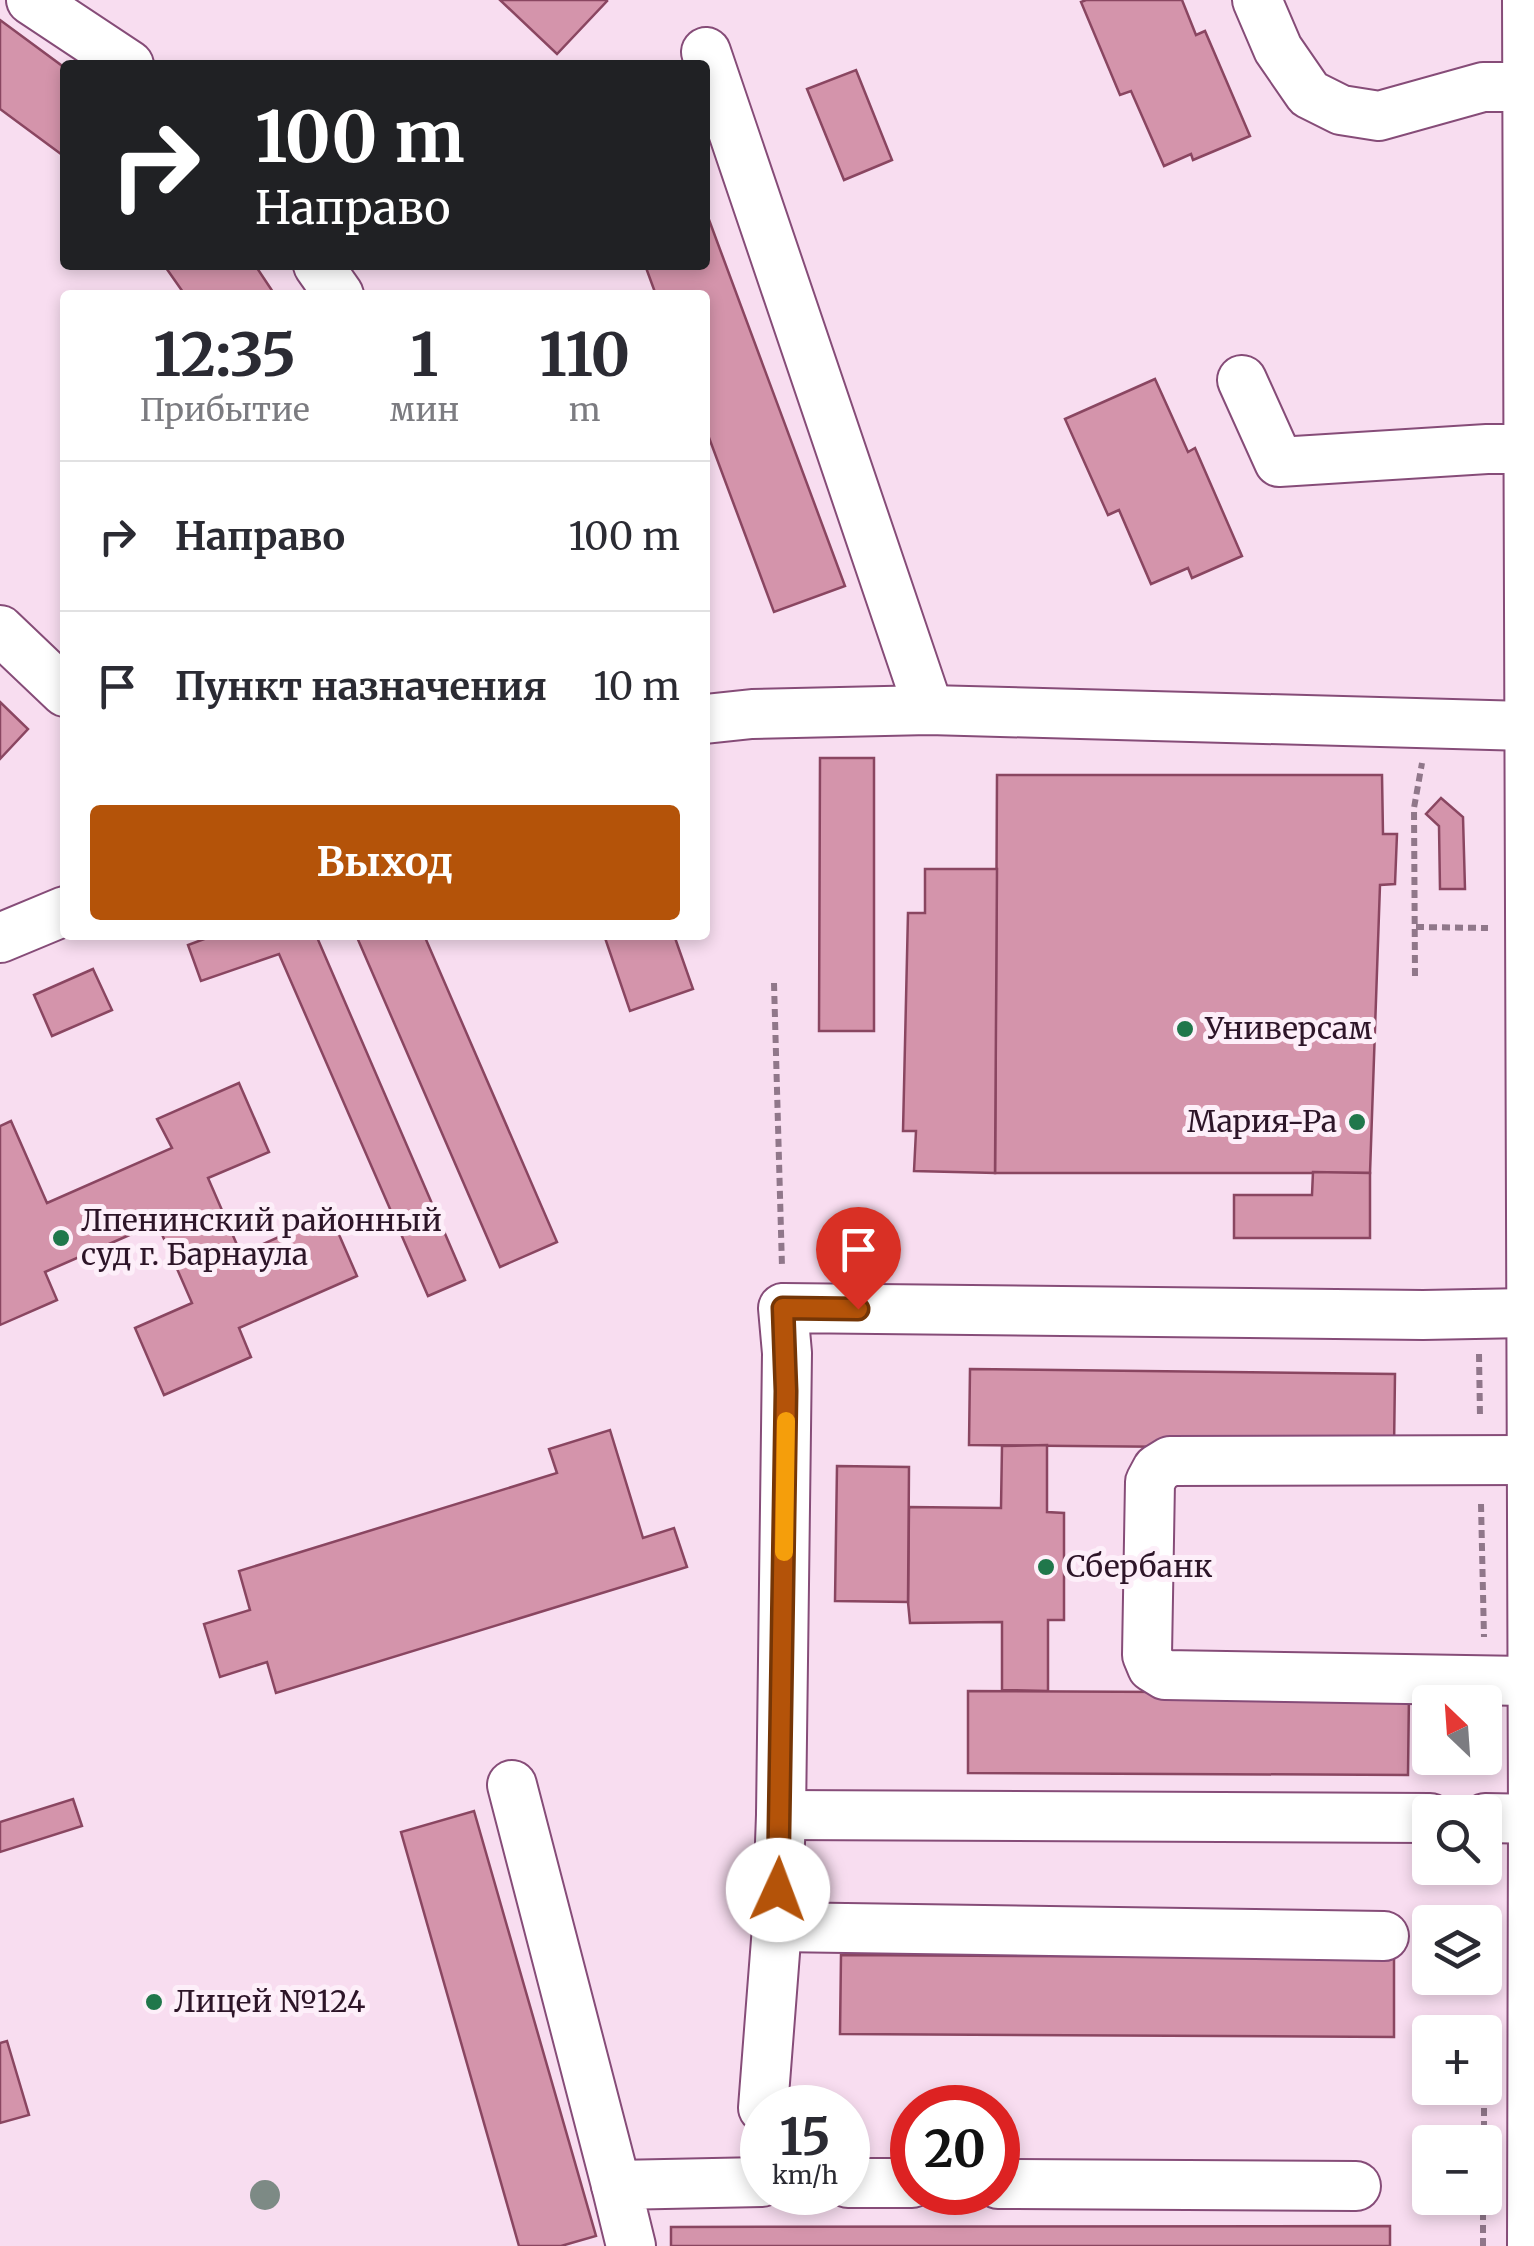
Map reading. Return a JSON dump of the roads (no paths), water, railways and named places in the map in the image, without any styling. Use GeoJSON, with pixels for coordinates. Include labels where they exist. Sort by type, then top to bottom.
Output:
{"type":"FeatureCollection","features":[{"type":"Feature","properties":{"kind":"street"},"geometry":{"type":"LineString","coordinates":[[32,0],[122,60]]}},
{"type":"Feature","properties":{"kind":"street"},"geometry":{"type":"LineString","coordinates":[[1256,0],[1278,49],[1308,94],[1341,110],[1380,116],[1483,87],[1528,86]]}},
{"type":"Feature","properties":{"kind":"street"},"geometry":{"type":"LineString","coordinates":[[1527,0],[1532,2246]]}},
{"type":"Feature","properties":{"kind":"street"},"geometry":{"type":"LineString","coordinates":[[706,52],[709,60]]}},
{"type":"Feature","properties":{"kind":"street"},"geometry":{"type":"LineString","coordinates":[[710,64],[929,710]]}},
{"type":"Feature","properties":{"kind":"street"},"geometry":{"type":"LineString","coordinates":[[1242,380],[1278,462],[1528,449]]}},
{"type":"Feature","properties":{"kind":"street"},"geometry":{"type":"LineString","coordinates":[[0,630],[60,687]]}},
{"type":"Feature","properties":{"kind":"street"},"geometry":{"type":"LineString","coordinates":[[710,718],[929,710],[1529,726]]}},
{"type":"Feature","properties":{"kind":"street"},"geometry":{"type":"LineString","coordinates":[[0,938],[60,914]]}},
{"type":"Feature","properties":{"kind":"street"},"geometry":{"type":"LineString","coordinates":[[765,2085],[781,1816],[786,1353],[783,1308],[1424,1316],[1531,1313]]}},
{"type":"Feature","properties":{"kind":"street"},"geometry":{"type":"LineString","coordinates":[[1531,1460],[1170,1461],[1157,1469],[1150,1482],[1147,1655],[1152,1667],[1165,1675],[1532,1681]]}},
{"type":"Feature","properties":{"kind":"street"},"geometry":{"type":"LineString","coordinates":[[512,1785],[630,2246]]}},
{"type":"Feature","properties":{"kind":"street"},"geometry":{"type":"LineString","coordinates":[[781,1816],[1412,1818]]}},
{"type":"Feature","properties":{"kind":"street"},"geometry":{"type":"LineString","coordinates":[[1502,1818],[1532,1819]]}},
{"type":"Feature","properties":{"kind":"street"},"geometry":{"type":"LineString","coordinates":[[777,1928],[1384,1936]]}},
{"type":"Feature","properties":{"kind":"street"},"geometry":{"type":"LineString","coordinates":[[616,2185],[740,2182]]}},
{"type":"Feature","properties":{"kind":"street"},"geometry":{"type":"LineString","coordinates":[[1020,2184],[1356,2186]]}},
{"type":"Feature","properties":{"kind":"place","name":"Универсам"},"geometry":{"type":"Point","coordinates":[1185,1029]}},
{"type":"Feature","properties":{"kind":"place","name":"Мария-Ра"},"geometry":{"type":"Point","coordinates":[1357,1122]}},
{"type":"Feature","properties":{"kind":"place","name":"Лпенинский районный суд г. Барнаула"},"geometry":{"type":"Point","coordinates":[61,1238]}},
{"type":"Feature","properties":{"kind":"place","name":"Сбербанк"},"geometry":{"type":"Point","coordinates":[1046,1567]}},
{"type":"Feature","properties":{"kind":"place","name":"Лицей №124"},"geometry":{"type":"Point","coordinates":[154,2002]}}]}
